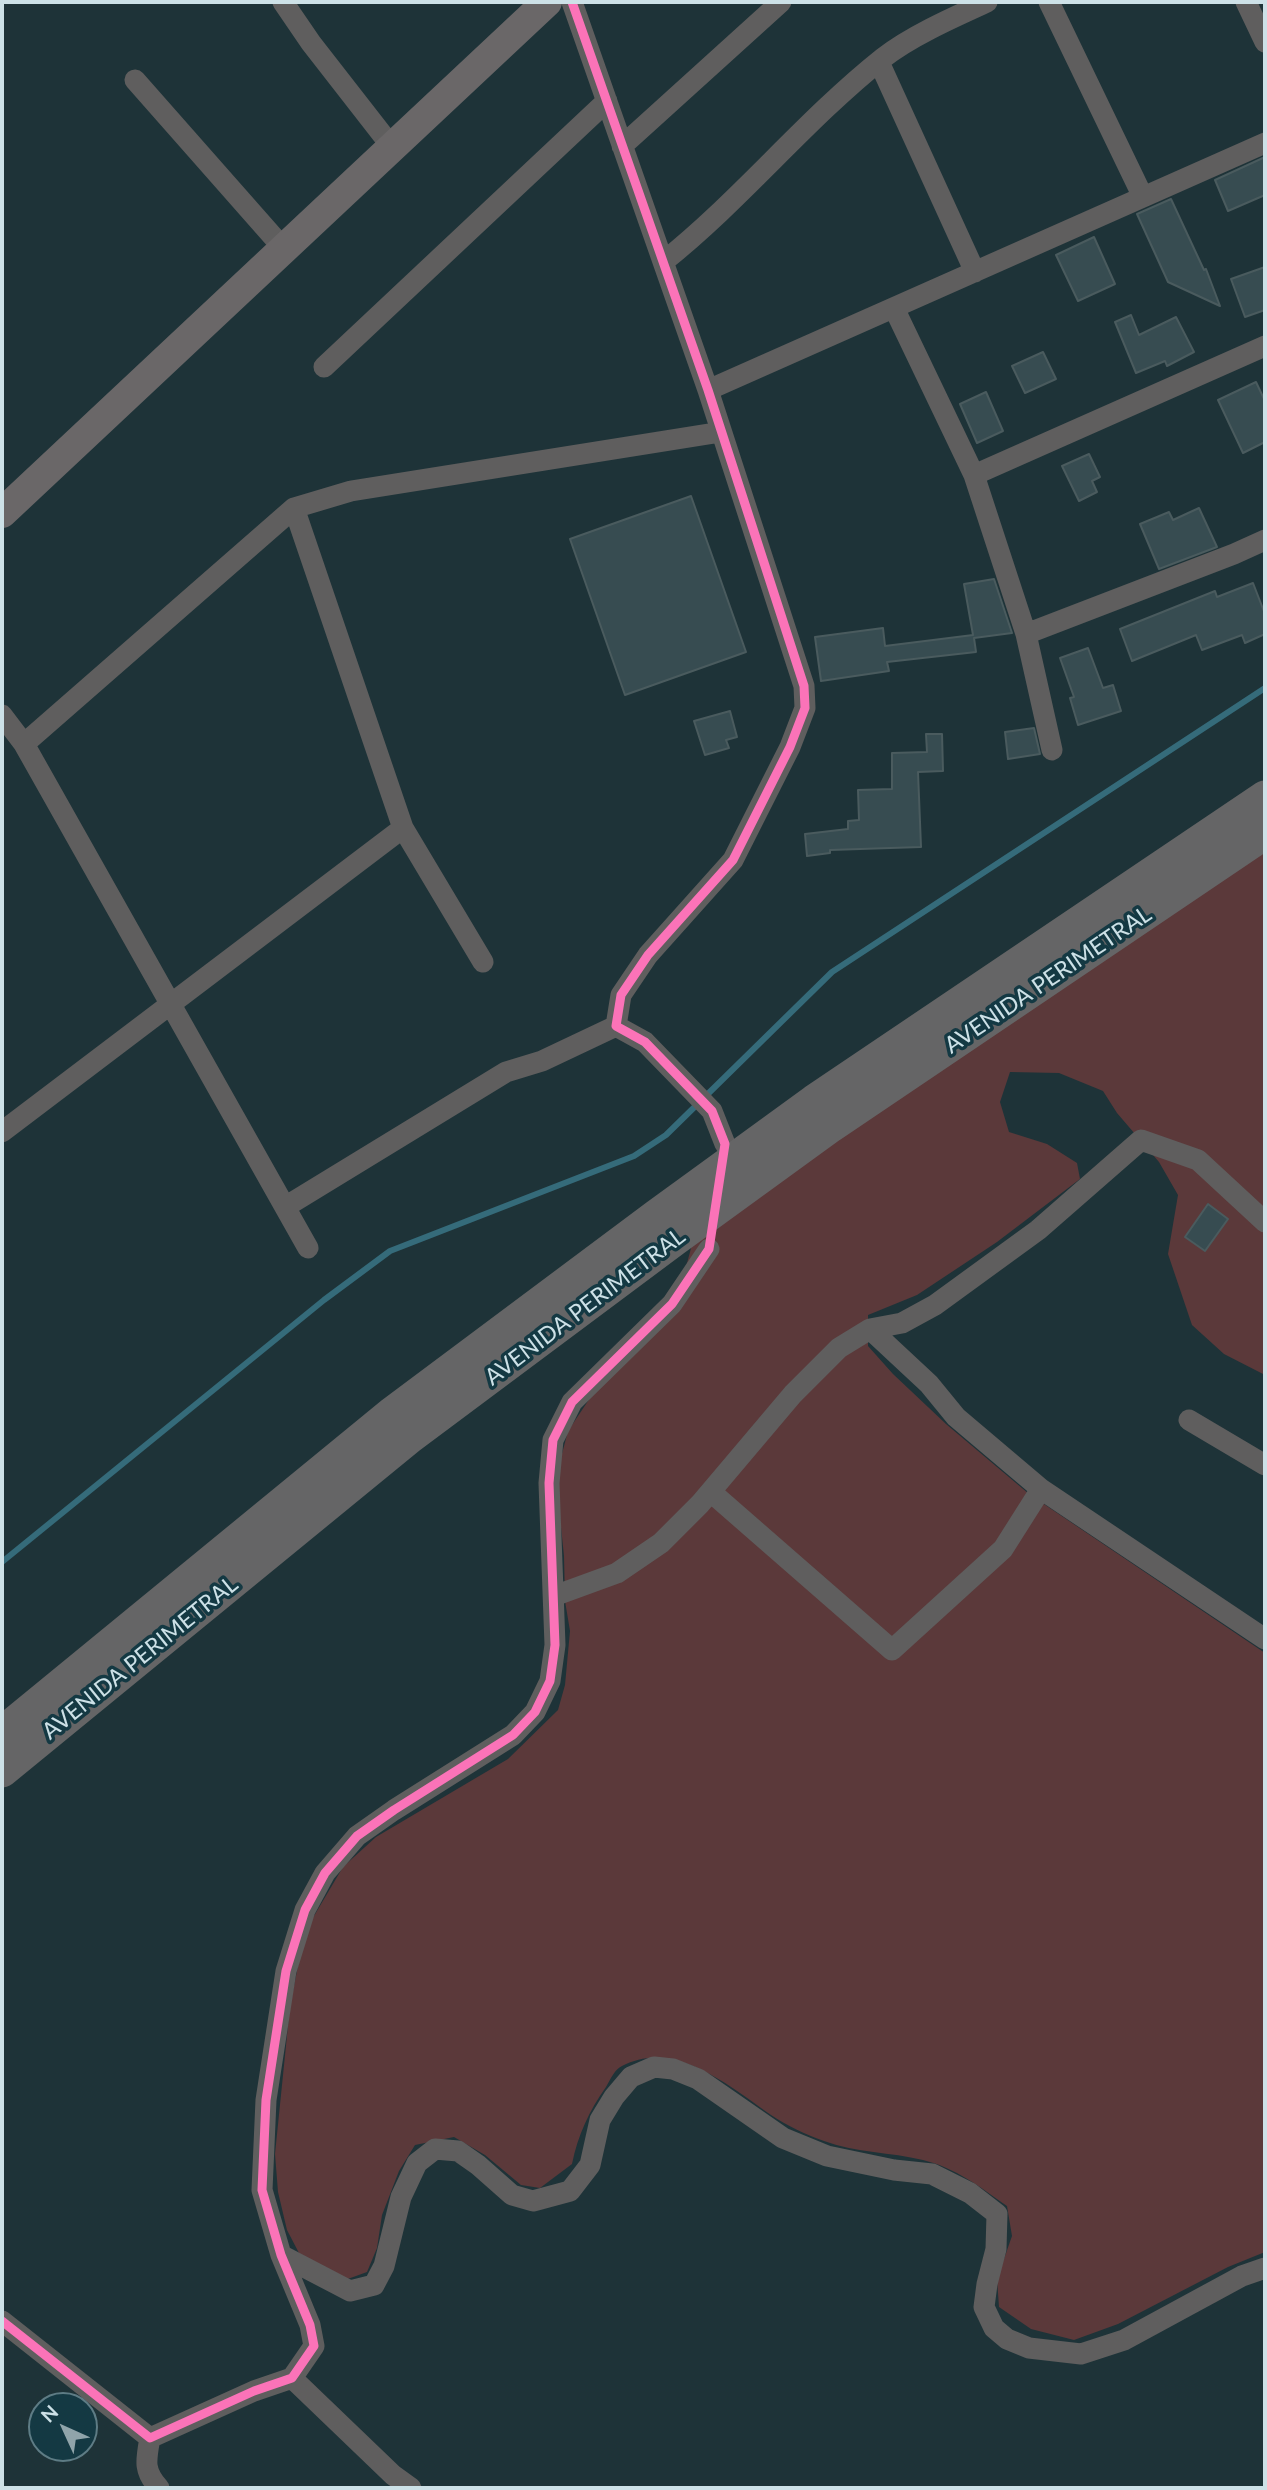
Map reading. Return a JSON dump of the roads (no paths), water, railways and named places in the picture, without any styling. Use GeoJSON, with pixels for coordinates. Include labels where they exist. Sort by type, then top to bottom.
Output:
{"type":"FeatureCollection","features":[{"type":"Feature","properties":{"kind":"main road","name":"AVENIDA PERIMETRAL"},"geometry":{"type":"LineString","coordinates":[[2,1733],[391,1414],[656,1216],[814,1101],[1265,797]]}},
{"type":"Feature","properties":{"kind":"main road","name":"AVENIDA PERIMETRAL"},"geometry":{"type":"LineString","coordinates":[[2,1771],[410,1437],[674,1240],[831,1126],[1265,833]]}},
{"type":"Feature","properties":{"kind":"street"},"geometry":{"type":"LineString","coordinates":[[283,2],[391,147]]}},
{"type":"Feature","properties":{"kind":"street"},"geometry":{"type":"LineString","coordinates":[[2,513],[547,2]]}},
{"type":"Feature","properties":{"kind":"street"},"geometry":{"type":"LineString","coordinates":[[572,2],[708,390],[804,686],[805,708],[790,747],[733,860],[649,955],[621,995],[616,1026]]}},
{"type":"Feature","properties":{"kind":"street"},"geometry":{"type":"LineString","coordinates":[[622,146],[781,2]]}},
{"type":"Feature","properties":{"kind":"street"},"geometry":{"type":"LineString","coordinates":[[663,262],[693,238],[814,117],[878,62],[948,20],[987,2]]}},
{"type":"Feature","properties":{"kind":"street"},"geometry":{"type":"LineString","coordinates":[[1049,2],[1143,197]]}},
{"type":"Feature","properties":{"kind":"street"},"geometry":{"type":"LineString","coordinates":[[1246,2],[1265,42]]}},
{"type":"Feature","properties":{"kind":"street"},"geometry":{"type":"LineString","coordinates":[[878,62],[975,272]]}},
{"type":"Feature","properties":{"kind":"street"},"geometry":{"type":"LineString","coordinates":[[135,80],[284,249]]}},
{"type":"Feature","properties":{"kind":"street"},"geometry":{"type":"LineString","coordinates":[[324,367],[607,101]]}},
{"type":"Feature","properties":{"kind":"street"},"geometry":{"type":"LineString","coordinates":[[708,390],[1265,144]]}},
{"type":"Feature","properties":{"kind":"street"},"geometry":{"type":"LineString","coordinates":[[894,308],[974,475],[1026,634],[1052,750]]}},
{"type":"Feature","properties":{"kind":"street"},"geometry":{"type":"LineString","coordinates":[[974,475],[1265,346]]}},
{"type":"Feature","properties":{"kind":"street"},"geometry":{"type":"LineString","coordinates":[[24,744],[294,508],[351,491],[721,432]]}},
{"type":"Feature","properties":{"kind":"street"},"geometry":{"type":"LineString","coordinates":[[294,508],[403,828],[483,962]]}},
{"type":"Feature","properties":{"kind":"street"},"geometry":{"type":"LineString","coordinates":[[1026,634],[1234,555],[1265,540]]}},
{"type":"Feature","properties":{"kind":"street"},"geometry":{"type":"LineString","coordinates":[[2,715],[24,744],[308,1248]]}},
{"type":"Feature","properties":{"kind":"street"},"geometry":{"type":"LineString","coordinates":[[2,1132],[403,828]]}},
{"type":"Feature","properties":{"kind":"street"},"geometry":{"type":"LineString","coordinates":[[616,1026],[645,1042],[712,1111],[725,1144]]}},
{"type":"Feature","properties":{"kind":"street"},"geometry":{"type":"LineString","coordinates":[[285,1207],[506,1072],[542,1061],[616,1026]]}},
{"type":"Feature","properties":{"kind":"street"},"geometry":{"type":"LineString","coordinates":[[554,1596],[617,1573],[661,1543],[710,1492],[793,1394],[839,1348],[870,1329],[902,1323],[935,1305],[1038,1230],[1141,1139],[1198,1160],[1265,1222]]}},
{"type":"Feature","properties":{"kind":"street"},"geometry":{"type":"LineString","coordinates":[[150,2438],[254,2391],[292,2378],[314,2346],[310,2325],[281,2255],[262,2190],[266,2100],[286,1971],[305,1910],[325,1873],[357,1836],[513,1735],[535,1712],[550,1681],[555,1646],[549,1483],[552,1440],[572,1402],[672,1304],[709,1249]]}},
{"type":"Feature","properties":{"kind":"street"},"geometry":{"type":"LineString","coordinates":[[870,1329],[929,1384],[956,1417],[1041,1489],[1265,1639]]}},
{"type":"Feature","properties":{"kind":"street"},"geometry":{"type":"LineString","coordinates":[[1189,1420],[1265,1465]]}},
{"type":"Feature","properties":{"kind":"street"},"geometry":{"type":"LineString","coordinates":[[710,1492],[892,1650],[1003,1549],[1041,1489]]}},
{"type":"Feature","properties":{"kind":"street"},"geometry":{"type":"LineString","coordinates":[[281,2255],[350,2291],[374,2285],[384,2266],[401,2197],[416,2163],[435,2150],[458,2151],[512,2195],[533,2201],[570,2191],[590,2165],[600,2120],[614,2097],[631,2077],[653,2067],[673,2069],[698,2078],[783,2138],[816,2151],[894,2170],[932,2174],[970,2193],[997,2214],[996,2249],[984,2307],[994,2328],[1007,2339],[1029,2348],[1081,2354],[1124,2340],[1242,2276],[1265,2268]]}},
{"type":"Feature","properties":{"kind":"street"},"geometry":{"type":"LineString","coordinates":[[2,2321],[150,2438]]}},
{"type":"Feature","properties":{"kind":"street"},"geometry":{"type":"LineString","coordinates":[[292,2378],[393,2475],[411,2488]]}},
{"type":"Feature","properties":{"kind":"street"},"geometry":{"type":"LineString","coordinates":[[150,2438],[145,2464],[153,2482],[159,2488]]}},
{"type":"Feature","properties":{"kind":"waterway"},"geometry":{"type":"LineString","coordinates":[[2,1562],[324,1300],[390,1251],[634,1156],[666,1135],[832,972],[1265,688]]}}]}
